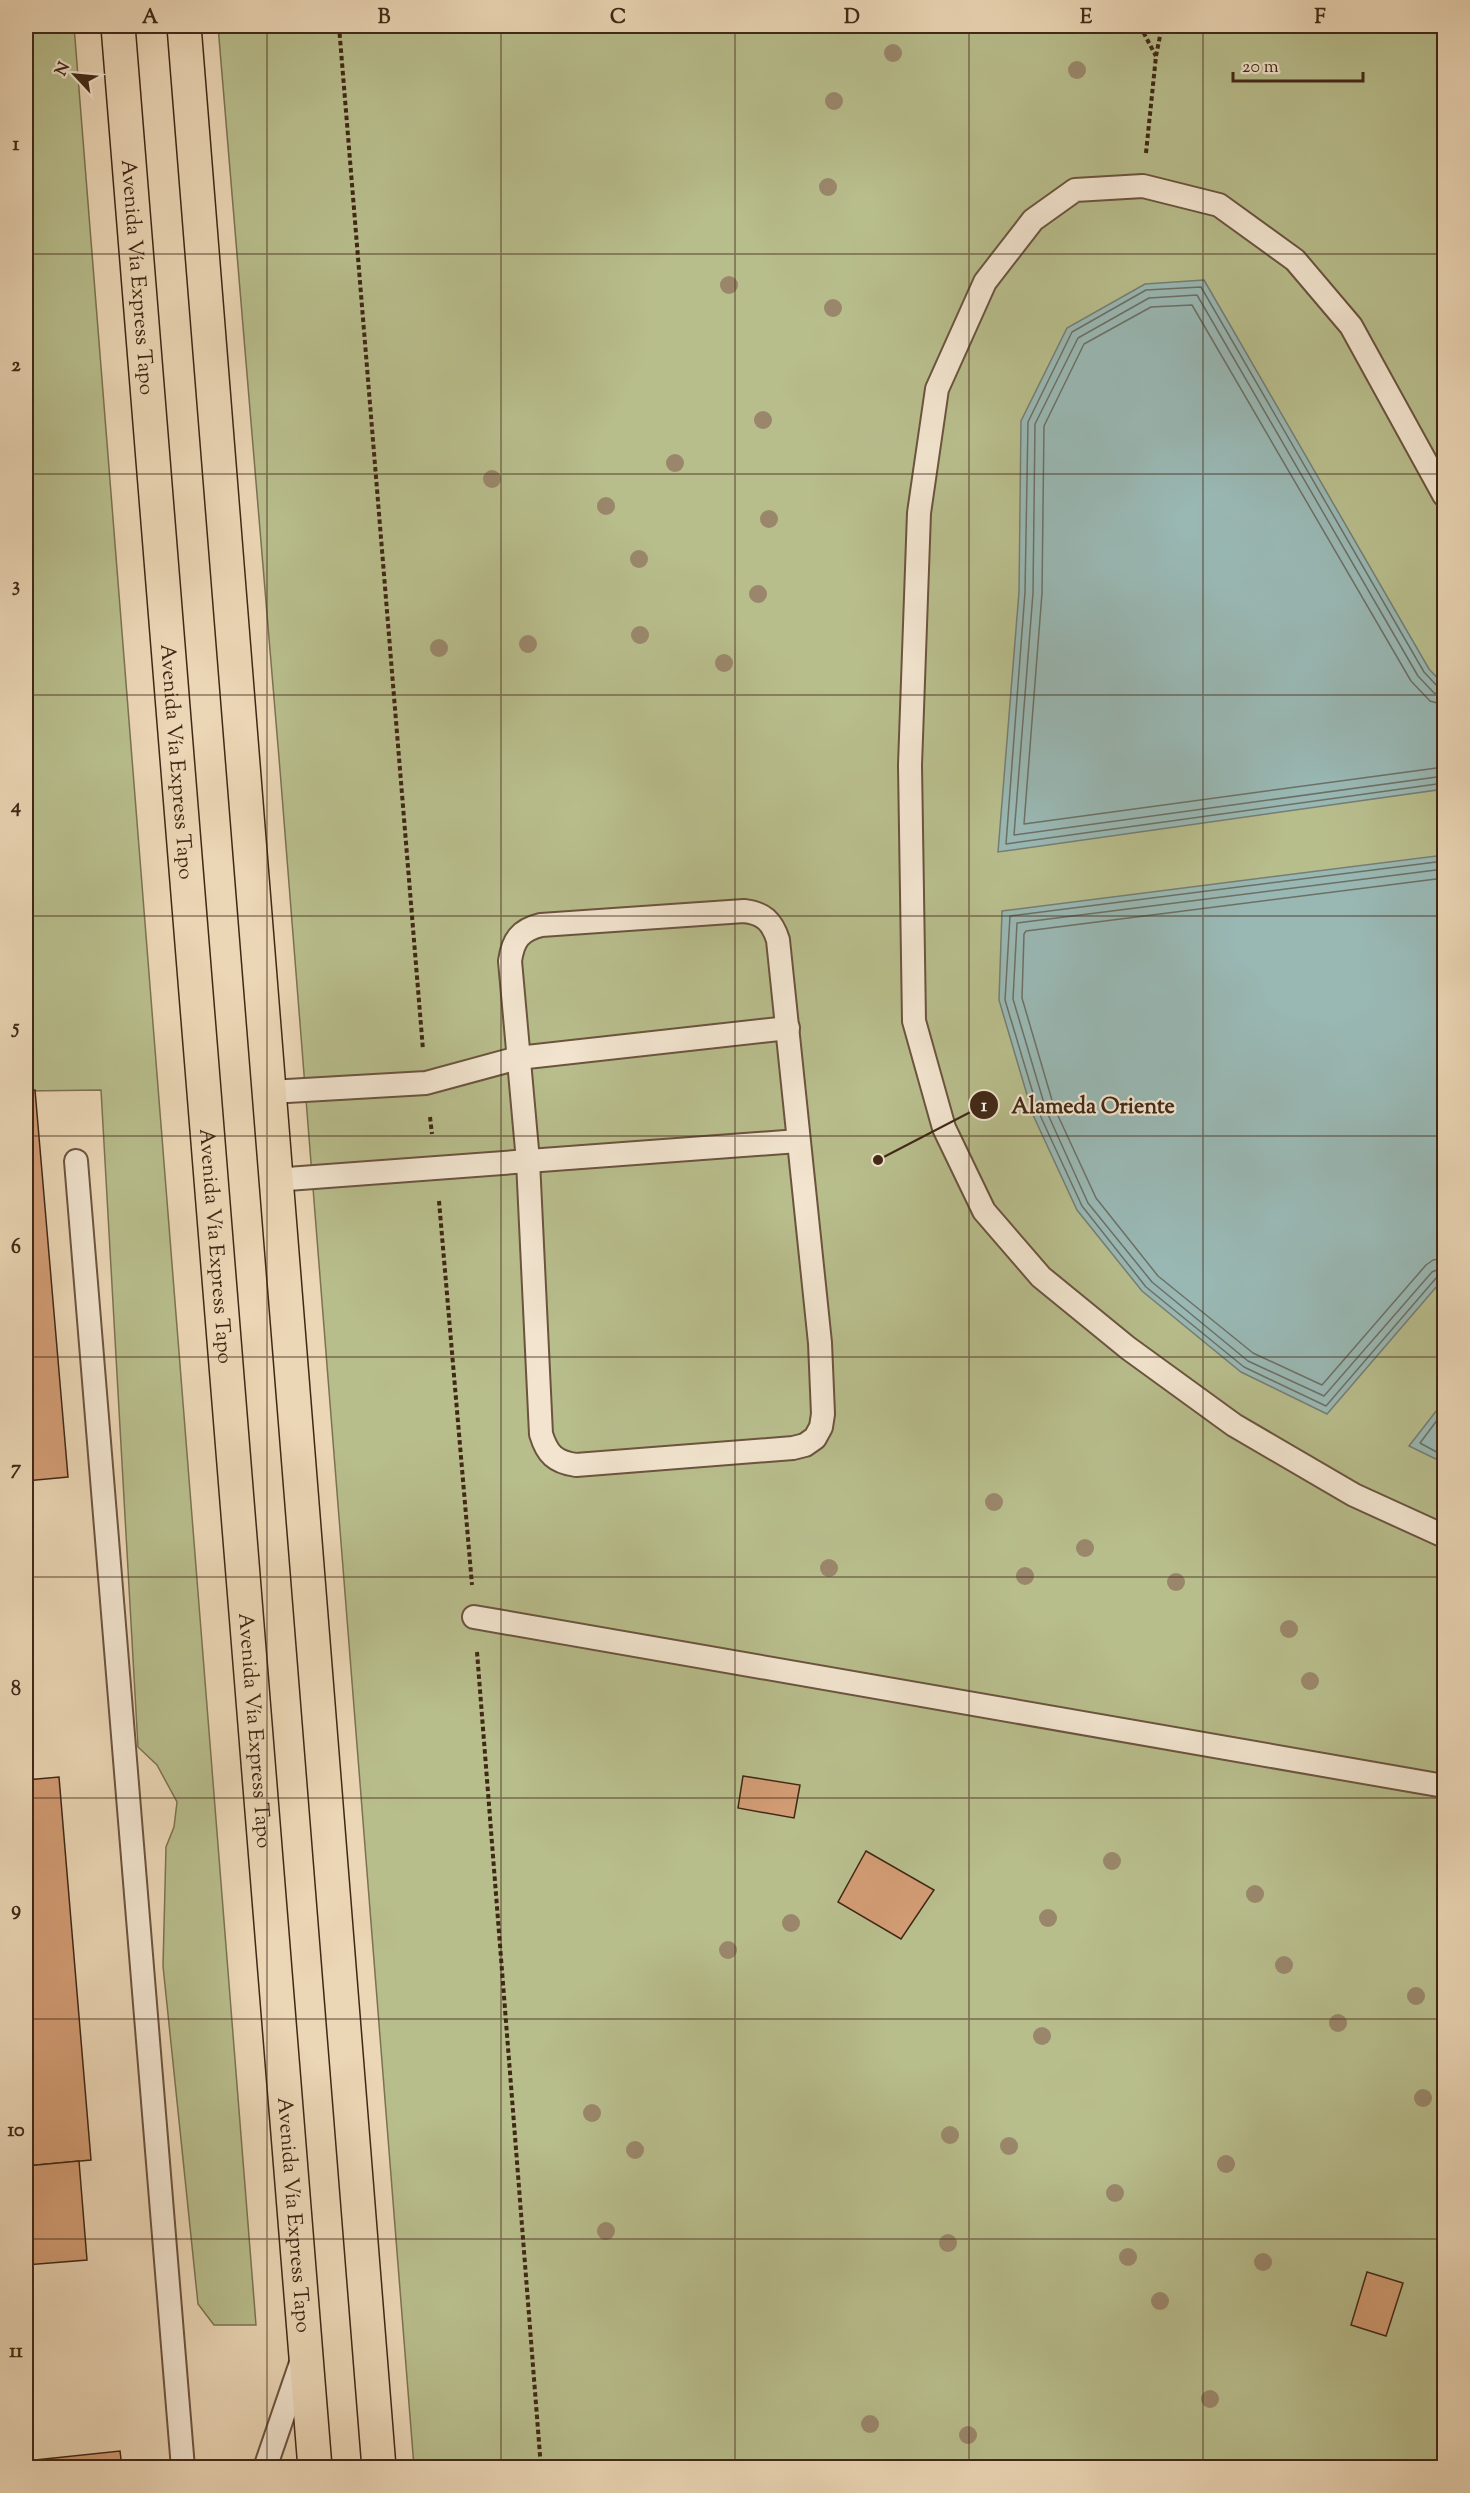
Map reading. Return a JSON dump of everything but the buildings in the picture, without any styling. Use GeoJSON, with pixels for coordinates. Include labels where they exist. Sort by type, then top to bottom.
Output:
{"type":"FeatureCollection","features":[{"type":"Feature","properties":{"kind":"main road","name":"Avenida Vía Express Tapo"},"geometry":{"type":"LineString","coordinates":[[118,26],[315,2468]]}},
{"type":"Feature","properties":{"kind":"main road"},"geometry":{"type":"LineString","coordinates":[[184,26],[270,1092],[274,1180],[379,2468]]}},
{"type":"Feature","properties":{"kind":"lane"},"geometry":{"type":"LineString","coordinates":[[1444,495],[1351,326],[1295,260],[1219,205],[1143,186],[1075,190],[1033,220],[985,282],[937,389],[919,513],[910,742],[914,1021],[944,1128],[984,1211],[1041,1276],[1128,1348],[1234,1425],[1354,1494],[1444,1536]]}},
{"type":"Feature","properties":{"kind":"lane"},"geometry":{"type":"LineString","coordinates":[[756,912],[766,918],[774,928],[778,940],[788,1028],[820,1343],[823,1414],[821,1427],[815,1438],[805,1445],[793,1448],[587,1464],[563,1463],[552,1457],[541,1434],[528,1161],[518,1058],[510,961],[512,948],[518,936],[528,928],[541,925],[756,912]]}},
{"type":"Feature","properties":{"kind":"lane"},"geometry":{"type":"LineString","coordinates":[[270,1092],[426,1083],[518,1058],[788,1028]]}},
{"type":"Feature","properties":{"kind":"lane"},"geometry":{"type":"LineString","coordinates":[[274,1180],[436,1170],[798,1141]]}},
{"type":"Feature","properties":{"kind":"lane"},"geometry":{"type":"LineString","coordinates":[[76,1161],[183,2468]]}},
{"type":"Feature","properties":{"kind":"lane"},"geometry":{"type":"LineString","coordinates":[[474,1617],[1444,1786]]}},
{"type":"Feature","properties":{"kind":"lane"},"geometry":{"type":"LineString","coordinates":[[265,2468],[306,2350]]}},
{"type":"Feature","properties":{"kind":"path"},"geometry":{"type":"LineString","coordinates":[[339,26],[426,1083],[436,1170],[474,1617],[541,2468]]}},
{"type":"Feature","properties":{"kind":"path"},"geometry":{"type":"LineString","coordinates":[[1140,26],[1156,56]]}},
{"type":"Feature","properties":{"kind":"path"},"geometry":{"type":"LineString","coordinates":[[1143,186],[1156,56],[1162,26]]}},
{"type":"Feature","properties":{"kind":"green space"},"geometry":{"type":"Polygon","coordinates":[[[26,26],[74,26],[256,2325],[214,2325],[198,2304],[163,1966],[166,1847],[174,1827],[177,1802],[157,1765],[138,1747],[101,1090],[26,1091],[26,26]]]}},
{"type":"Feature","properties":{"kind":"green space"},"geometry":{"type":"Polygon","coordinates":[[[218,26],[1444,26],[1444,2467],[414,2467],[280,770],[218,26]]]}},
{"type":"Feature","properties":{"kind":"water"},"geometry":{"type":"Polygon","coordinates":[[[1204,280],[1429,669],[1444,685],[1444,789],[998,852],[1019,592],[1021,421],[1067,328],[1145,284],[1204,280]]]}},
{"type":"Feature","properties":{"kind":"water"},"geometry":{"type":"Polygon","coordinates":[[[1444,855],[1444,1278],[1327,1414],[1241,1372],[1142,1291],[1077,1210],[1033,1115],[999,1000],[1002,911],[1444,855]]]}},
{"type":"Feature","properties":{"kind":"water"},"geometry":{"type":"Polygon","coordinates":[[[1444,1401],[1444,1463],[1409,1446],[1444,1401]]]}},
{"type":"Feature","properties":{"kind":"place","name":"Alameda Oriente"},"geometry":{"type":"Point","coordinates":[878,1160]}}]}
